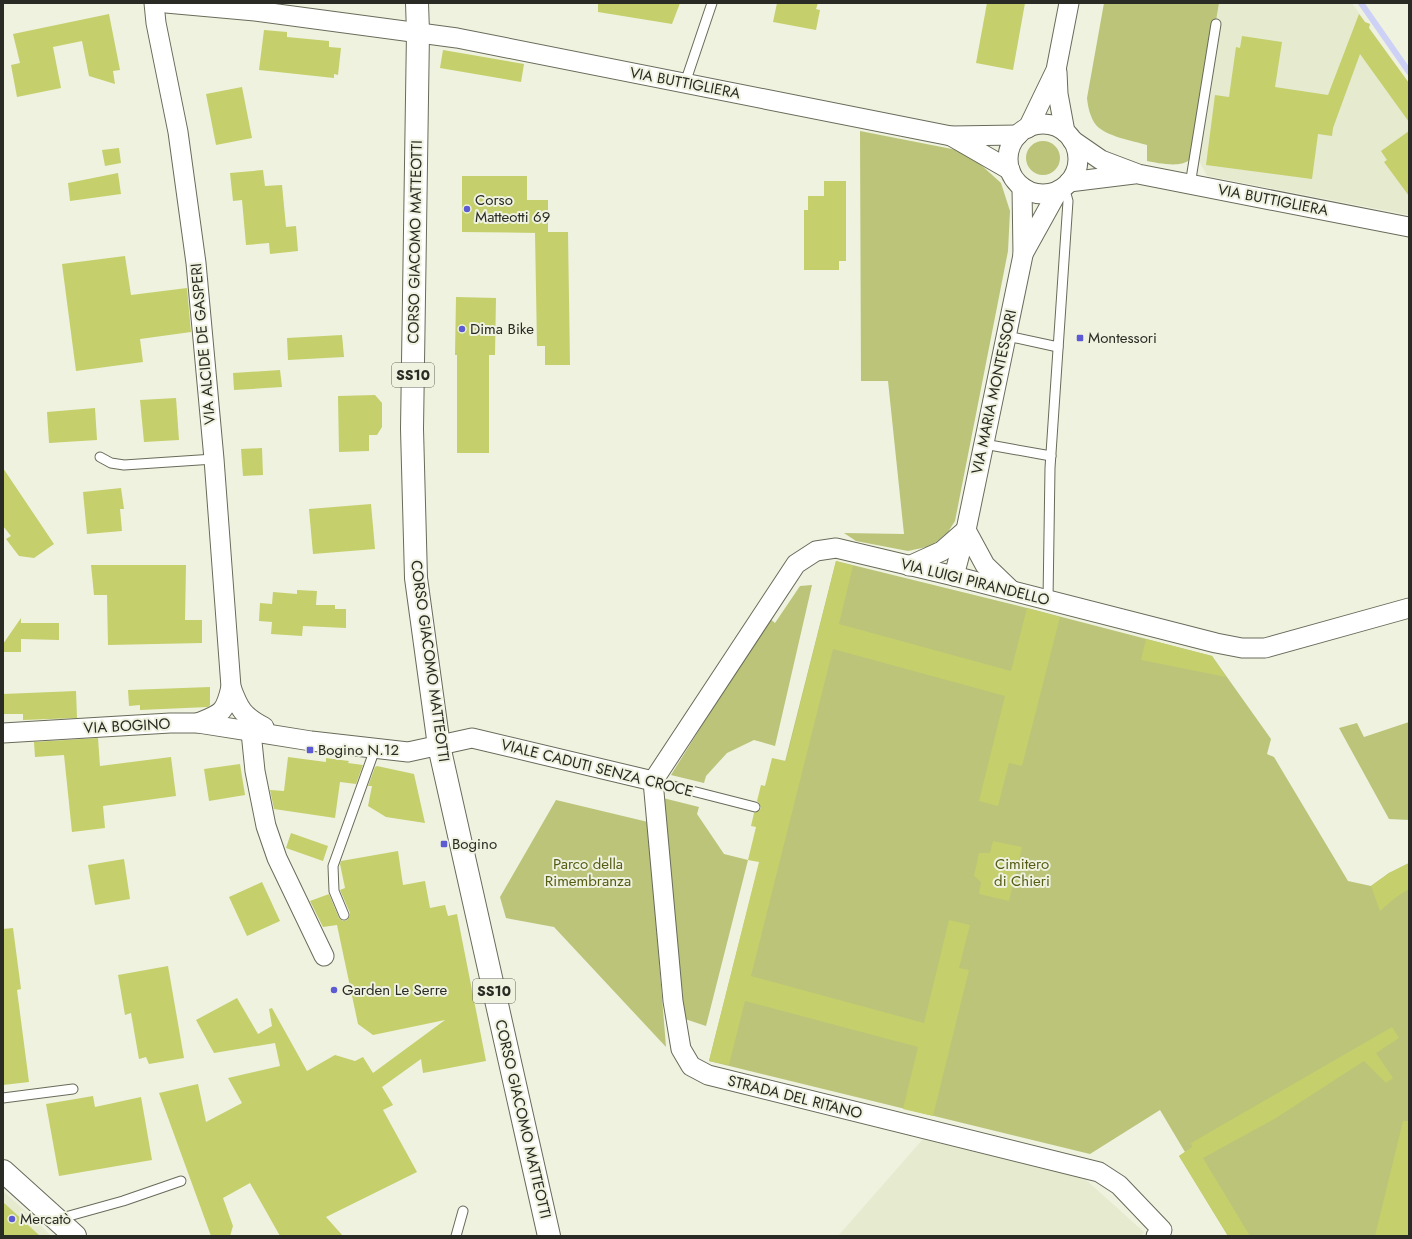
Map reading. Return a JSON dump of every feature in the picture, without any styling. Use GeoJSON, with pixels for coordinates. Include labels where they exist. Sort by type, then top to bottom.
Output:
{"type":"FeatureCollection","features":[{"type":"Feature","properties":{"kind":"main road","name":"CORSO GIACOMO MATTEOTTI"},"geometry":{"type":"LineString","coordinates":[[417,3],[418,32],[412,429],[416,578],[439,746],[549,1236]]}},
{"type":"Feature","properties":{"kind":"main road"},"geometry":{"type":"LineString","coordinates":[[3,1171],[65,1230]]}},
{"type":"Feature","properties":{"kind":"street","name":"VIA ALCIDE DE GASPERI"},"geometry":{"type":"LineString","coordinates":[[154,3],[156,23],[178,132],[196,263],[214,459],[231,687],[238,707],[252,727],[284,736],[312,741],[375,748]]}},
{"type":"Feature","properties":{"kind":"street","name":"VIA BUTTIGLIERA"},"geometry":{"type":"LineString","coordinates":[[166,3],[255,11],[457,38],[951,136],[1023,131]]}},
{"type":"Feature","properties":{"kind":"street"},"geometry":{"type":"LineString","coordinates":[[1056,70],[1023,131],[1012,142],[1009,151],[1008,161],[1014,179],[1030,192],[1039,194],[1049,194],[1064,187],[1075,173],[1078,162],[1077,150],[1068,136],[1058,94],[1056,70],[1069,3]]}},
{"type":"Feature","properties":{"kind":"street"},"geometry":{"type":"LineString","coordinates":[[1023,131],[1037,125],[1047,125],[1056,127],[1068,136]]}},
{"type":"Feature","properties":{"kind":"street","name":"VIA BUTTIGLIERA"},"geometry":{"type":"LineString","coordinates":[[951,136],[1010,170]]}},
{"type":"Feature","properties":{"kind":"street","name":"VIA BUTTIGLIERA"},"geometry":{"type":"LineString","coordinates":[[1068,136],[1102,160],[1138,174],[1409,227]]}},
{"type":"Feature","properties":{"kind":"street","name":"VIA BUTTIGLIERA"},"geometry":{"type":"LineString","coordinates":[[1064,187],[1138,174]]}},
{"type":"Feature","properties":{"kind":"street","name":"VIA MARIA MONTESSORI"},"geometry":{"type":"LineString","coordinates":[[954,576],[966,530],[1007,336],[1022,255],[1022,187]]}},
{"type":"Feature","properties":{"kind":"street","name":"VIA MARIA MONTESSORI"},"geometry":{"type":"LineString","coordinates":[[1022,255],[1064,187]]}},
{"type":"Feature","properties":{"kind":"street"},"geometry":{"type":"LineString","coordinates":[[909,566],[942,551],[966,530],[985,565],[1014,592]]}},
{"type":"Feature","properties":{"kind":"street","name":"VIA LUIGI PIRANDELLO"},"geometry":{"type":"LineString","coordinates":[[653,781],[796,564],[816,551],[836,548],[954,576],[1216,643],[1242,648],[1265,648],[1409,608]]}},
{"type":"Feature","properties":{"kind":"street","name":"VIA ALCIDE DE GASPERI"},"geometry":{"type":"LineString","coordinates":[[198,724],[219,714],[227,704],[231,687]]}},
{"type":"Feature","properties":{"kind":"street","name":"VIA BOGINO"},"geometry":{"type":"LineString","coordinates":[[3,733],[170,723],[252,727]]}},
{"type":"Feature","properties":{"kind":"street"},"geometry":{"type":"LineString","coordinates":[[252,727],[254,772],[266,826],[277,858],[324,956]]}},
{"type":"Feature","properties":{"kind":"street","name":"VIALE CADUTI SENZA CROCE"},"geometry":{"type":"LineString","coordinates":[[439,746],[472,738],[653,781]]}},
{"type":"Feature","properties":{"kind":"street"},"geometry":{"type":"LineString","coordinates":[[375,748],[408,752],[439,746]]}},
{"type":"Feature","properties":{"kind":"street","name":"STRADA DEL RITANO"},"geometry":{"type":"LineString","coordinates":[[653,781],[673,1001],[681,1049],[691,1066],[708,1075],[1099,1172],[1119,1185],[1162,1234]]}},
{"type":"Feature","properties":{"kind":"lane"},"geometry":{"type":"LineString","coordinates":[[686,83],[712,3]]}},
{"type":"Feature","properties":{"kind":"lane"},"geometry":{"type":"LineString","coordinates":[[1190,185],[1216,24]]}},
{"type":"Feature","properties":{"kind":"lane"},"geometry":{"type":"LineString","coordinates":[[1048,600],[1051,456],[1068,201],[1064,187]]}},
{"type":"Feature","properties":{"kind":"lane"},"geometry":{"type":"LineString","coordinates":[[1007,336],[1058,347]]}},
{"type":"Feature","properties":{"kind":"lane"},"geometry":{"type":"LineString","coordinates":[[984,444],[1051,456]]}},
{"type":"Feature","properties":{"kind":"lane"},"geometry":{"type":"LineString","coordinates":[[100,457],[111,463],[124,465],[214,459]]}},
{"type":"Feature","properties":{"kind":"lane"},"geometry":{"type":"LineString","coordinates":[[344,915],[334,891],[333,866],[375,748]]}},
{"type":"Feature","properties":{"kind":"lane","name":"VIALE CADUTI SENZA CROCE"},"geometry":{"type":"LineString","coordinates":[[653,781],[755,807]]}},
{"type":"Feature","properties":{"kind":"lane"},"geometry":{"type":"LineString","coordinates":[[3,1098],[73,1089]]}},
{"type":"Feature","properties":{"kind":"lane"},"geometry":{"type":"LineString","coordinates":[[65,1230],[123,1201],[181,1181]]}},
{"type":"Feature","properties":{"kind":"lane"},"geometry":{"type":"LineString","coordinates":[[456,1236],[463,1211]]}},
{"type":"Feature","properties":{"kind":"shaded area"},"geometry":{"type":"Polygon","coordinates":[[[1219,3],[1352,3],[1409,85],[1409,215],[1207,176],[1194,151],[1219,3]]]}},
{"type":"Feature","properties":{"kind":"shaded area"},"geometry":{"type":"Polygon","coordinates":[[[923,1139],[1085,1179],[1144,1232],[1140,1236],[838,1236],[923,1139]]]}},
{"type":"Feature","properties":{"kind":"shaded area"},"geometry":{"type":"Polygon","coordinates":[[[3,1191],[36,1221],[51,1236],[3,1236],[3,1191]]]}},
{"type":"Feature","properties":{"kind":"green space"},"geometry":{"type":"Polygon","coordinates":[[[1104,3],[1219,3],[1194,151],[1190,159],[1185,162],[1180,164],[1169,164],[1147,161],[1147,145],[1120,138],[1106,132],[1100,129],[1092,119],[1087,98],[1104,3]]]}},
{"type":"Feature","properties":{"kind":"green space"},"geometry":{"type":"Polygon","coordinates":[[[860,131],[957,150],[980,164],[1001,183],[1010,211],[1008,251],[955,521],[948,532],[931,546],[908,551],[856,541],[844,533],[904,534],[888,381],[861,381],[860,131]]]}},
{"type":"Feature","properties":{"kind":"green space"},"geometry":{"type":"Polygon","coordinates":[[[1043,141],[1055,146],[1060,158],[1055,170],[1043,175],[1031,170],[1026,158],[1031,146],[1043,141]]]}},
{"type":"Feature","properties":{"kind":"green space","name":"Cimitero di Chieri"},"geometry":{"type":"Polygon","coordinates":[[[836,561],[1027,608],[1212,656],[1271,739],[1267,754],[1274,757],[1348,881],[1371,886],[1389,873],[1409,863],[1409,1236],[1228,1236],[1179,1156],[1185,1152],[1160,1110],[1090,1154],[709,1061],[836,561]]]}},
{"type":"Feature","properties":{"kind":"green space"},"geometry":{"type":"Polygon","coordinates":[[[812,585],[775,746],[754,740],[727,753],[706,776],[704,783],[671,775],[769,618],[775,623],[800,586],[812,585]]]}},
{"type":"Feature","properties":{"kind":"green space"},"geometry":{"type":"Polygon","coordinates":[[[1409,722],[1409,820],[1389,819],[1339,728],[1357,723],[1364,737],[1409,722]]]}},
{"type":"Feature","properties":{"kind":"green space"},"geometry":{"type":"Polygon","coordinates":[[[663,798],[699,807],[697,814],[724,854],[748,860],[706,1026],[685,1019],[663,798]]]}},
{"type":"Feature","properties":{"kind":"green space","name":"Parco della Rimembranza"},"geometry":{"type":"Polygon","coordinates":[[[556,800],[648,822],[666,1047],[554,927],[506,918],[500,897],[556,800]]]}},
{"type":"Feature","properties":{"kind":"building"},"geometry":{"type":"Polygon","coordinates":[[[598,3],[680,3],[672,24],[598,12],[598,3]]]}},
{"type":"Feature","properties":{"kind":"building"},"geometry":{"type":"Polygon","coordinates":[[[777,3],[818,3],[816,9],[820,10],[816,30],[773,22],[777,3]]]}},
{"type":"Feature","properties":{"kind":"building"},"geometry":{"type":"Polygon","coordinates":[[[987,3],[1025,3],[1013,70],[976,63],[987,3]]]}},
{"type":"Feature","properties":{"kind":"building"},"geometry":{"type":"Polygon","coordinates":[[[109,14],[120,70],[113,71],[115,84],[89,76],[82,41],[53,47],[61,88],[17,97],[11,65],[20,63],[13,34],[109,14]]]}},
{"type":"Feature","properties":{"kind":"building"},"geometry":{"type":"Polygon","coordinates":[[[1359,14],[1365,22],[1370,24],[1369,28],[1409,83],[1409,122],[1360,54],[1333,128],[1332,136],[1318,134],[1312,179],[1206,165],[1215,95],[1229,97],[1236,47],[1240,48],[1242,36],[1282,42],[1275,87],[1328,95],[1359,14]]]}},
{"type":"Feature","properties":{"kind":"building"},"geometry":{"type":"Polygon","coordinates":[[[264,30],[287,32],[287,37],[329,41],[329,47],[341,48],[338,75],[334,74],[334,78],[259,70],[264,30]]]}},
{"type":"Feature","properties":{"kind":"building"},"geometry":{"type":"Polygon","coordinates":[[[443,50],[524,64],[521,82],[440,68],[443,50]]]}},
{"type":"Feature","properties":{"kind":"building"},"geometry":{"type":"Polygon","coordinates":[[[242,87],[252,138],[216,145],[206,94],[242,87]]]}},
{"type":"Feature","properties":{"kind":"building"},"geometry":{"type":"Polygon","coordinates":[[[1409,131],[1409,196],[1384,162],[1387,160],[1381,151],[1409,131]]]}},
{"type":"Feature","properties":{"kind":"building"},"geometry":{"type":"Polygon","coordinates":[[[119,148],[121,163],[105,166],[102,150],[119,148]]]}},
{"type":"Feature","properties":{"kind":"building"},"geometry":{"type":"Polygon","coordinates":[[[263,170],[265,186],[282,185],[286,227],[296,226],[298,251],[270,254],[269,243],[246,245],[242,200],[233,201],[230,173],[263,170]]]}},
{"type":"Feature","properties":{"kind":"building"},"geometry":{"type":"Polygon","coordinates":[[[118,173],[121,194],[70,201],[68,183],[118,173]]]}},
{"type":"Feature","properties":{"kind":"building"},"geometry":{"type":"Polygon","coordinates":[[[462,176],[527,176],[527,200],[548,200],[548,232],[568,232],[570,365],[545,365],[545,346],[537,346],[535,233],[539,233],[462,232],[462,176]]]}},
{"type":"Feature","properties":{"kind":"building"},"geometry":{"type":"Polygon","coordinates":[[[824,181],[846,181],[846,261],[839,261],[839,270],[804,270],[804,210],[808,210],[808,196],[824,196],[824,181]]]}},
{"type":"Feature","properties":{"kind":"building"},"geometry":{"type":"Polygon","coordinates":[[[125,256],[131,295],[187,288],[191,332],[140,339],[143,362],[76,371],[62,264],[125,256]]]}},
{"type":"Feature","properties":{"kind":"building"},"geometry":{"type":"Polygon","coordinates":[[[456,297],[496,298],[495,355],[489,355],[489,453],[457,453],[457,355],[455,355],[456,297]]]}},
{"type":"Feature","properties":{"kind":"building"},"geometry":{"type":"Polygon","coordinates":[[[342,335],[344,357],[288,360],[287,338],[342,335]]]}},
{"type":"Feature","properties":{"kind":"building"},"geometry":{"type":"Polygon","coordinates":[[[280,370],[282,387],[234,390],[233,373],[280,370]]]}},
{"type":"Feature","properties":{"kind":"building"},"geometry":{"type":"Polygon","coordinates":[[[375,395],[382,403],[382,427],[377,435],[369,435],[369,451],[339,452],[338,396],[375,395]]]}},
{"type":"Feature","properties":{"kind":"building"},"geometry":{"type":"Polygon","coordinates":[[[176,398],[179,440],[144,442],[140,400],[176,398]]]}},
{"type":"Feature","properties":{"kind":"building"},"geometry":{"type":"Polygon","coordinates":[[[95,408],[97,440],[49,443],[47,412],[95,408]]]}},
{"type":"Feature","properties":{"kind":"building"},"geometry":{"type":"Polygon","coordinates":[[[262,448],[263,475],[243,476],[241,449],[262,448]]]}},
{"type":"Feature","properties":{"kind":"building"},"geometry":{"type":"Polygon","coordinates":[[[3,468],[54,544],[34,558],[19,556],[6,539],[11,536],[3,526],[3,468]]]}},
{"type":"Feature","properties":{"kind":"building"},"geometry":{"type":"Polygon","coordinates":[[[121,488],[124,509],[120,509],[122,531],[87,534],[83,492],[121,488]]]}},
{"type":"Feature","properties":{"kind":"building"},"geometry":{"type":"Polygon","coordinates":[[[371,504],[375,549],[313,554],[309,509],[371,504]]]}},
{"type":"Feature","properties":{"kind":"building"},"geometry":{"type":"Polygon","coordinates":[[[836,561],[853,566],[839,624],[1011,671],[1027,608],[1060,617],[1022,766],[1009,763],[998,806],[979,801],[1005,696],[833,649],[751,976],[924,1023],[949,920],[970,925],[959,968],[969,970],[933,1116],[903,1109],[918,1047],[745,1001],[729,1065],[709,1061],[759,862],[748,860],[756,827],[751,826],[754,813],[759,811],[761,808],[757,801],[761,785],[765,786],[772,758],[786,761],[836,561]]]}},
{"type":"Feature","properties":{"kind":"building"},"geometry":{"type":"Polygon","coordinates":[[[91,565],[186,565],[185,620],[202,620],[202,643],[108,645],[107,595],[94,595],[91,565]]]}},
{"type":"Feature","properties":{"kind":"building"},"geometry":{"type":"Polygon","coordinates":[[[297,590],[317,591],[316,605],[335,605],[335,609],[346,609],[346,628],[303,626],[302,636],[271,634],[272,622],[259,621],[260,603],[272,604],[273,592],[297,594],[297,590]]]}},
{"type":"Feature","properties":{"kind":"building"},"geometry":{"type":"Polygon","coordinates":[[[21,618],[21,623],[59,623],[59,640],[21,639],[21,652],[3,652],[3,644],[21,618]]]}},
{"type":"Feature","properties":{"kind":"building"},"geometry":{"type":"Polygon","coordinates":[[[1146,639],[1212,656],[1226,677],[1141,660],[1146,639]]]}},
{"type":"Feature","properties":{"kind":"building"},"geometry":{"type":"Polygon","coordinates":[[[210,687],[210,705],[208,707],[140,710],[140,705],[129,706],[128,690],[210,687]]]}},
{"type":"Feature","properties":{"kind":"building"},"geometry":{"type":"Polygon","coordinates":[[[76,691],[77,718],[23,720],[23,714],[3,714],[3,694],[76,691]]]}},
{"type":"Feature","properties":{"kind":"building"},"geometry":{"type":"Polygon","coordinates":[[[98,738],[100,766],[171,757],[176,796],[103,806],[105,828],[72,832],[64,755],[35,757],[34,742],[98,738]]]}},
{"type":"Feature","properties":{"kind":"building"},"geometry":{"type":"Polygon","coordinates":[[[288,757],[326,762],[326,758],[349,761],[348,763],[363,765],[356,784],[340,782],[335,818],[274,809],[270,790],[284,791],[288,757]]]}},
{"type":"Feature","properties":{"kind":"building"},"geometry":{"type":"Polygon","coordinates":[[[240,764],[245,795],[209,801],[204,769],[240,764]]]}},
{"type":"Feature","properties":{"kind":"building"},"geometry":{"type":"Polygon","coordinates":[[[377,766],[414,774],[425,823],[386,817],[368,806],[372,786],[368,786],[375,767],[377,766]]]}},
{"type":"Feature","properties":{"kind":"building"},"geometry":{"type":"Polygon","coordinates":[[[291,833],[328,846],[323,861],[286,848],[291,833]]]}},
{"type":"Feature","properties":{"kind":"building"},"geometry":{"type":"Polygon","coordinates":[[[993,841],[1022,847],[1009,901],[979,894],[981,882],[974,876],[979,853],[990,853],[993,841]]]}},
{"type":"Feature","properties":{"kind":"building"},"geometry":{"type":"Polygon","coordinates":[[[398,851],[403,885],[425,881],[430,908],[445,905],[448,916],[457,914],[486,1061],[423,1073],[421,1059],[382,1087],[393,1105],[383,1110],[417,1172],[326,1217],[343,1236],[280,1236],[250,1183],[223,1198],[233,1226],[230,1236],[211,1236],[159,1093],[198,1084],[206,1122],[242,1103],[228,1078],[280,1066],[275,1043],[214,1053],[196,1020],[237,998],[258,1034],[272,1026],[269,1009],[272,1008],[307,1071],[335,1055],[355,1061],[363,1057],[373,1073],[445,1020],[373,1035],[358,1024],[337,925],[323,927],[310,901],[329,894],[339,918],[343,921],[347,920],[350,913],[340,890],[345,888],[340,864],[341,861],[398,851]]]}},
{"type":"Feature","properties":{"kind":"building"},"geometry":{"type":"Polygon","coordinates":[[[124,859],[130,899],[95,905],[88,865],[124,859]]]}},
{"type":"Feature","properties":{"kind":"building"},"geometry":{"type":"Polygon","coordinates":[[[1409,863],[1409,889],[1395,898],[1380,911],[1371,886],[1389,873],[1409,863]]]}},
{"type":"Feature","properties":{"kind":"building"},"geometry":{"type":"Polygon","coordinates":[[[262,882],[280,921],[247,936],[229,897],[262,882]]]}},
{"type":"Feature","properties":{"kind":"building"},"geometry":{"type":"Polygon","coordinates":[[[13,928],[21,989],[17,990],[29,1082],[3,1085],[3,929],[13,928]]]}},
{"type":"Feature","properties":{"kind":"building"},"geometry":{"type":"Polygon","coordinates":[[[168,966],[184,1058],[149,1064],[146,1057],[139,1059],[131,1013],[125,1015],[118,975],[168,966]]]}},
{"type":"Feature","properties":{"kind":"building"},"geometry":{"type":"Polygon","coordinates":[[[1392,1027],[1399,1038],[1376,1053],[1393,1078],[1386,1083],[1364,1061],[1276,1118],[1203,1158],[1250,1236],[1228,1236],[1179,1156],[1192,1147],[1191,1143],[1392,1027]]]}},
{"type":"Feature","properties":{"kind":"building"},"geometry":{"type":"Polygon","coordinates":[[[93,1096],[95,1107],[141,1097],[152,1160],[59,1176],[46,1104],[93,1096]]]}},
{"type":"Feature","properties":{"kind":"building"},"geometry":{"type":"Polygon","coordinates":[[[1403,1121],[1409,1121],[1409,1236],[1375,1236],[1403,1121]]]}},
{"type":"Feature","properties":{"kind":"building","name":"Mercatò"},"geometry":{"type":"Polygon","coordinates":[[[3,1202],[40,1236],[3,1236],[3,1202]]]}},
{"type":"Feature","properties":{"kind":"waterway"},"geometry":{"type":"LineString","coordinates":[[1361,3],[1409,72]]}},
{"type":"Feature","properties":{"kind":"place","name":"Corso Matteotti 69"},"geometry":{"type":"Point","coordinates":[467,209]}},
{"type":"Feature","properties":{"kind":"place","name":"Dima Bike"},"geometry":{"type":"Point","coordinates":[462,329]}},
{"type":"Feature","properties":{"kind":"place","name":"Montessori"},"geometry":{"type":"Point","coordinates":[1080,338]}},
{"type":"Feature","properties":{"kind":"place","name":"Bogino N.12"},"geometry":{"type":"Point","coordinates":[310,750]}},
{"type":"Feature","properties":{"kind":"place","name":"Bogino"},"geometry":{"type":"Point","coordinates":[444,844]}},
{"type":"Feature","properties":{"kind":"place","name":"Garden Le Serre"},"geometry":{"type":"Point","coordinates":[334,990]}},
{"type":"Feature","properties":{"kind":"place","name":"Mercatò"},"geometry":{"type":"Point","coordinates":[12,1219]}}]}
